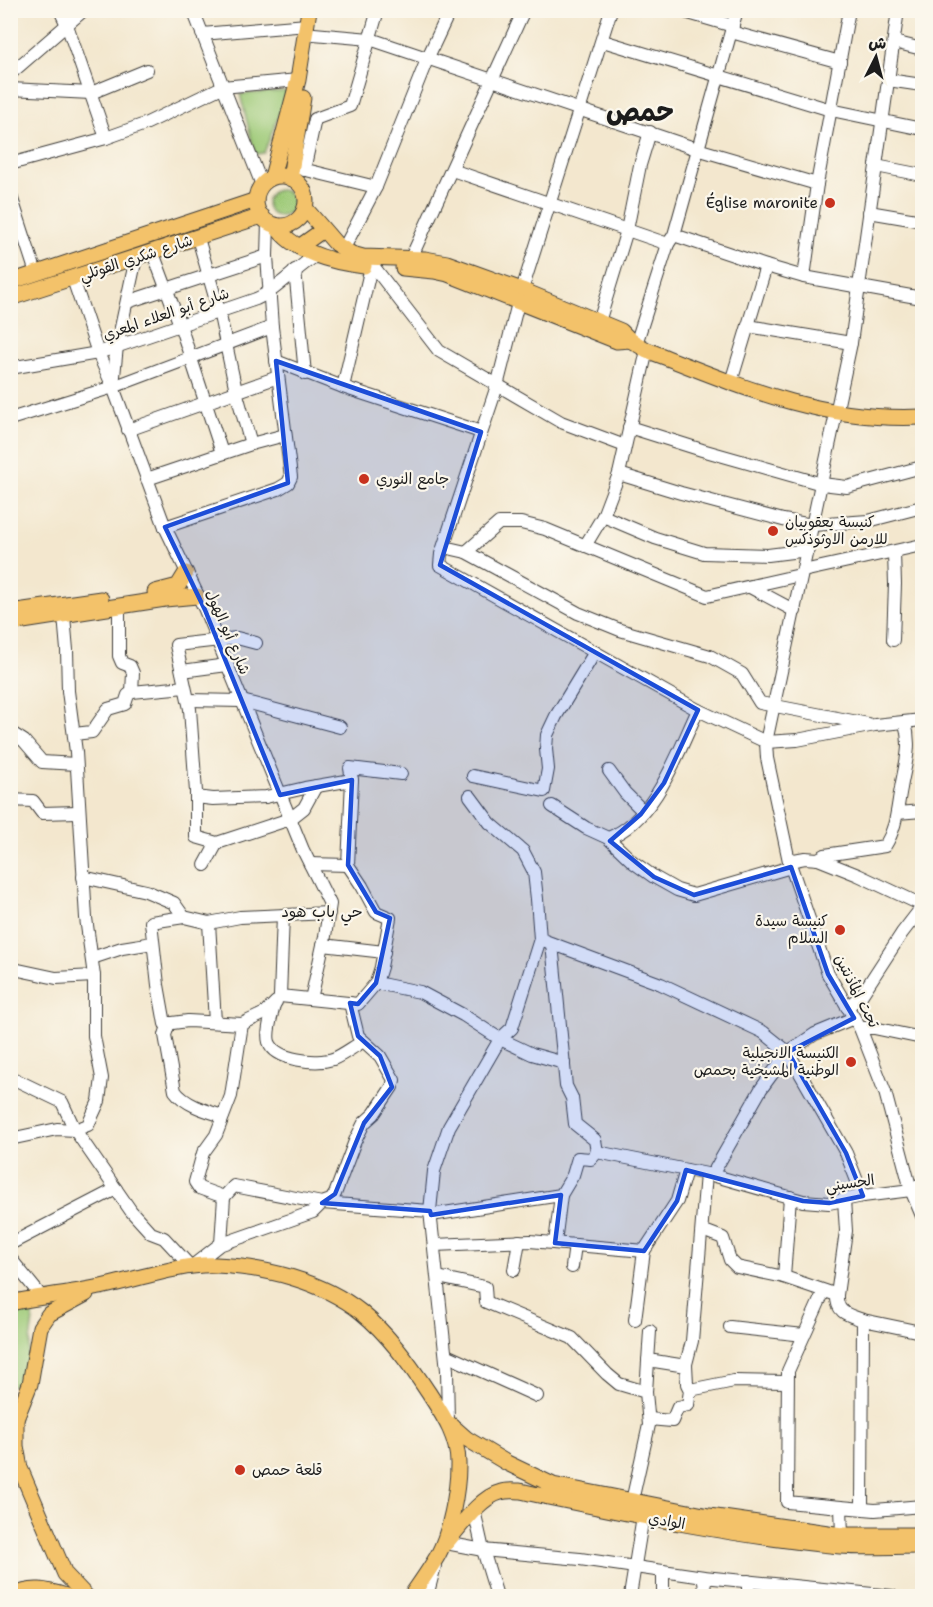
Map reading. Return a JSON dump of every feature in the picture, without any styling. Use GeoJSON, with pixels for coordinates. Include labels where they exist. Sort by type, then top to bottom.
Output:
{"type":"FeatureCollection","features":[{"type":"Feature","properties":{"kind":"main road"},"geometry":{"type":"LineString","coordinates":[[317,10],[310,23],[298,80],[267,181],[256,200],[257,209],[268,221],[299,247],[316,255],[344,263],[373,267],[434,271],[599,322],[621,331],[638,345]]}},
{"type":"Feature","properties":{"kind":"main road"},"geometry":{"type":"LineString","coordinates":[[268,221],[284,225],[293,222],[304,208],[303,190],[296,181],[296,172],[310,23]]}},
{"type":"Feature","properties":{"kind":"main road"},"geometry":{"type":"LineString","coordinates":[[267,181],[296,172]]}},
{"type":"Feature","properties":{"kind":"main road","name":"شارع شكري القوتلي"},"geometry":{"type":"LineString","coordinates":[[10,282],[256,200]]}},
{"type":"Feature","properties":{"kind":"main road"},"geometry":{"type":"LineString","coordinates":[[304,208],[344,250],[363,257],[411,258],[447,263],[617,341],[638,345],[782,400],[837,413],[892,418],[922,417]]}},
{"type":"Feature","properties":{"kind":"main road","name":"شارع شكري القوتلي"},"geometry":{"type":"LineString","coordinates":[[10,298],[198,238],[268,221]]}},
{"type":"Feature","properties":{"kind":"main road"},"geometry":{"type":"LineString","coordinates":[[299,247],[323,230]]}},
{"type":"Feature","properties":{"kind":"main road"},"geometry":{"type":"LineString","coordinates":[[10,612],[161,591],[178,586],[186,573]]}},
{"type":"Feature","properties":{"kind":"main road"},"geometry":{"type":"LineString","coordinates":[[10,623],[165,598],[197,596]]}},
{"type":"Feature","properties":{"kind":"main road"},"geometry":{"type":"LineString","coordinates":[[10,1303],[102,1287],[191,1267],[215,1265],[268,1271],[316,1287],[345,1300],[377,1326],[393,1343],[448,1422],[457,1448],[458,1467],[454,1503],[442,1548],[411,1596]]}},
{"type":"Feature","properties":{"kind":"main road"},"geometry":{"type":"LineString","coordinates":[[40,1327],[49,1314],[102,1287]]}},
{"type":"Feature","properties":{"kind":"main road"},"geometry":{"type":"LineString","coordinates":[[41,1296],[40,1327],[30,1384],[13,1412],[13,1450],[65,1574],[86,1596]]}},
{"type":"Feature","properties":{"kind":"main road","name":"الوادي"},"geometry":{"type":"LineString","coordinates":[[448,1422],[467,1439],[507,1463],[553,1485],[709,1516],[842,1535],[922,1535]]}},
{"type":"Feature","properties":{"kind":"main road","name":"الوادي"},"geometry":{"type":"LineString","coordinates":[[442,1548],[474,1510],[492,1495],[502,1491],[520,1491],[643,1516],[754,1535],[842,1546],[922,1546]]}},
{"type":"Feature","properties":{"kind":"main road"},"geometry":{"type":"LineString","coordinates":[[13,1596],[34,1588],[66,1596]]}},
{"type":"Feature","properties":{"kind":"street"},"geometry":{"type":"LineString","coordinates":[[60,10],[106,138]]}},
{"type":"Feature","properties":{"kind":"street"},"geometry":{"type":"LineString","coordinates":[[10,74],[84,10]]}},
{"type":"Feature","properties":{"kind":"street"},"geometry":{"type":"LineString","coordinates":[[193,10],[222,87],[267,181]]}},
{"type":"Feature","properties":{"kind":"street"},"geometry":{"type":"LineString","coordinates":[[376,187],[296,172],[315,119],[350,106],[378,10]]}},
{"type":"Feature","properties":{"kind":"street"},"geometry":{"type":"LineString","coordinates":[[344,250],[376,187],[428,57],[450,10]]}},
{"type":"Feature","properties":{"kind":"street"},"geometry":{"type":"LineString","coordinates":[[411,258],[524,10]]}},
{"type":"Feature","properties":{"kind":"street"},"geometry":{"type":"LineString","coordinates":[[611,10],[520,297],[497,386],[441,554],[440,565],[698,710],[766,742],[797,740],[875,725],[922,720]]}},
{"type":"Feature","properties":{"kind":"street"},"geometry":{"type":"LineString","coordinates":[[678,10],[840,62]]}},
{"type":"Feature","properties":{"kind":"street"},"geometry":{"type":"LineString","coordinates":[[585,546],[603,516],[619,474],[629,427],[638,345],[671,240],[737,10]]}},
{"type":"Feature","properties":{"kind":"street"},"geometry":{"type":"LineString","coordinates":[[804,277],[817,184],[849,10]]}},
{"type":"Feature","properties":{"kind":"street"},"geometry":{"type":"LineString","coordinates":[[766,742],[851,343],[898,10]]}},
{"type":"Feature","properties":{"kind":"street"},"geometry":{"type":"LineString","coordinates":[[202,34],[310,23],[428,57],[697,149],[817,184]]}},
{"type":"Feature","properties":{"kind":"street"},"geometry":{"type":"LineString","coordinates":[[603,41],[831,110],[922,129]]}},
{"type":"Feature","properties":{"kind":"street"},"geometry":{"type":"LineString","coordinates":[[894,42],[922,50]]}},
{"type":"Feature","properties":{"kind":"street"},"geometry":{"type":"LineString","coordinates":[[10,89],[91,93],[147,70]]}},
{"type":"Feature","properties":{"kind":"street"},"geometry":{"type":"LineString","coordinates":[[10,164],[106,138],[145,124],[222,87],[298,80]]}},
{"type":"Feature","properties":{"kind":"street"},"geometry":{"type":"LineString","coordinates":[[888,80],[922,85]]}},
{"type":"Feature","properties":{"kind":"street"},"geometry":{"type":"LineString","coordinates":[[599,322],[627,230],[640,165],[650,132]]}},
{"type":"Feature","properties":{"kind":"street"},"geometry":{"type":"LineString","coordinates":[[876,166],[922,175]]}},
{"type":"Feature","properties":{"kind":"street"},"geometry":{"type":"LineString","coordinates":[[452,170],[627,230],[804,277],[922,298]]}},
{"type":"Feature","properties":{"kind":"street"},"geometry":{"type":"LineString","coordinates":[[10,193],[36,273]]}},
{"type":"Feature","properties":{"kind":"street"},"geometry":{"type":"LineString","coordinates":[[869,212],[922,221]]}},
{"type":"Feature","properties":{"kind":"street"},"geometry":{"type":"LineString","coordinates":[[165,527],[278,489],[288,483],[291,471],[272,327],[267,255],[268,221]]}},
{"type":"Feature","properties":{"kind":"street"},"geometry":{"type":"LineString","coordinates":[[198,238],[219,311],[225,345],[250,444]]}},
{"type":"Feature","properties":{"kind":"street"},"geometry":{"type":"LineString","coordinates":[[153,253],[180,324],[222,453]]}},
{"type":"Feature","properties":{"kind":"street"},"geometry":{"type":"LineString","coordinates":[[127,302],[267,255]]}},
{"type":"Feature","properties":{"kind":"street","name":"شارع أبو العلاء المعري"},"geometry":{"type":"LineString","coordinates":[[10,368],[98,353],[270,293],[295,270],[316,255]]}},
{"type":"Feature","properties":{"kind":"street"},"geometry":{"type":"LineString","coordinates":[[113,387],[117,346],[136,258]]}},
{"type":"Feature","properties":{"kind":"street"},"geometry":{"type":"LineString","coordinates":[[731,382],[766,266]]}},
{"type":"Feature","properties":{"kind":"street"},"geometry":{"type":"LineString","coordinates":[[373,267],[439,351],[561,422],[625,446]]}},
{"type":"Feature","properties":{"kind":"street"},"geometry":{"type":"LineString","coordinates":[[343,387],[373,267]]}},
{"type":"Feature","properties":{"kind":"street"},"geometry":{"type":"LineString","coordinates":[[295,270],[304,374]]}},
{"type":"Feature","properties":{"kind":"street","name":"شارع أبو الهول"},"geometry":{"type":"LineString","coordinates":[[73,279],[98,353],[165,527],[217,640],[290,819],[330,904],[311,999]]}},
{"type":"Feature","properties":{"kind":"street"},"geometry":{"type":"LineString","coordinates":[[748,326],[851,343]]}},
{"type":"Feature","properties":{"kind":"street"},"geometry":{"type":"LineString","coordinates":[[10,419],[113,387],[272,327]]}},
{"type":"Feature","properties":{"kind":"street"},"geometry":{"type":"LineString","coordinates":[[276,361],[304,374],[481,432]]}},
{"type":"Feature","properties":{"kind":"street"},"geometry":{"type":"LineString","coordinates":[[128,430],[278,377]]}},
{"type":"Feature","properties":{"kind":"street"},"geometry":{"type":"LineString","coordinates":[[629,427],[822,484],[847,487],[922,467]]}},
{"type":"Feature","properties":{"kind":"street"},"geometry":{"type":"LineString","coordinates":[[147,479],[250,444],[285,435]]}},
{"type":"Feature","properties":{"kind":"street"},"geometry":{"type":"LineString","coordinates":[[619,474],[783,520],[813,525],[868,521],[922,507]]}},
{"type":"Feature","properties":{"kind":"street"},"geometry":{"type":"LineString","coordinates":[[603,516],[655,538],[704,553],[768,555],[808,550]]}},
{"type":"Feature","properties":{"kind":"street"},"geometry":{"type":"LineString","coordinates":[[466,552],[499,523],[521,523],[545,529],[707,596],[800,575],[803,571],[921,547]]}},
{"type":"Feature","properties":{"kind":"street"},"geometry":{"type":"LineString","coordinates":[[444,547],[466,552],[578,613],[620,630],[710,656],[742,674],[760,703],[875,725]]}},
{"type":"Feature","properties":{"kind":"street"},"geometry":{"type":"LineString","coordinates":[[893,640],[894,552]]}},
{"type":"Feature","properties":{"kind":"street"},"geometry":{"type":"LineString","coordinates":[[750,587],[795,611]]}},
{"type":"Feature","properties":{"kind":"street"},"geometry":{"type":"LineString","coordinates":[[119,606],[118,656],[122,663],[130,666],[133,674],[132,692]]}},
{"type":"Feature","properties":{"kind":"street"},"geometry":{"type":"LineString","coordinates":[[10,1139],[57,1129],[75,1130],[88,1125],[99,1101],[102,1078],[94,1036],[94,976],[83,878],[64,616]]}},
{"type":"Feature","properties":{"kind":"street"},"geometry":{"type":"LineString","coordinates":[[256,643],[237,638],[176,645],[188,700],[196,797],[196,837],[217,843],[290,819],[304,808],[316,786]]}},
{"type":"Feature","properties":{"kind":"street"},"geometry":{"type":"LineString","coordinates":[[473,776],[544,791],[548,770],[547,735],[595,652]]}},
{"type":"Feature","properties":{"kind":"street"},"geometry":{"type":"LineString","coordinates":[[182,671],[227,665]]}},
{"type":"Feature","properties":{"kind":"street"},"geometry":{"type":"LineString","coordinates":[[74,734],[93,732],[108,709],[125,704],[128,695],[132,692],[185,687]]}},
{"type":"Feature","properties":{"kind":"street"},"geometry":{"type":"LineString","coordinates":[[188,700],[242,701],[340,727]]}},
{"type":"Feature","properties":{"kind":"street"},"geometry":{"type":"LineString","coordinates":[[608,838],[618,834],[644,811],[664,783],[698,710]]}},
{"type":"Feature","properties":{"kind":"street"},"geometry":{"type":"LineString","coordinates":[[818,859],[825,855],[885,846],[897,813],[908,748],[905,723]]}},
{"type":"Feature","properties":{"kind":"street"},"geometry":{"type":"LineString","coordinates":[[10,732],[24,741],[42,762],[76,764]]}},
{"type":"Feature","properties":{"kind":"street","name":"تحت المأذنتين"},"geometry":{"type":"LineString","coordinates":[[766,742],[767,758],[790,864],[828,974],[854,1018],[885,1092],[911,1190],[922,1216]]}},
{"type":"Feature","properties":{"kind":"street"},"geometry":{"type":"LineString","coordinates":[[329,913],[240,917],[209,923],[184,917],[151,922],[165,1024],[188,1021],[242,1024],[265,1013],[277,1000],[311,999],[358,1004],[376,983],[390,918],[376,912],[348,864],[352,780],[350,768],[401,774]]}},
{"type":"Feature","properties":{"kind":"street"},"geometry":{"type":"LineString","coordinates":[[609,771],[625,794],[644,811]]}},
{"type":"Feature","properties":{"kind":"street"},"geometry":{"type":"LineString","coordinates":[[196,797],[213,799],[280,795],[352,780]]}},
{"type":"Feature","properties":{"kind":"street"},"geometry":{"type":"LineString","coordinates":[[448,1422],[446,1355],[431,1213],[435,1171],[449,1127],[500,1039],[512,1028],[540,939],[534,872],[523,851],[490,823],[470,796]]}},
{"type":"Feature","properties":{"kind":"street"},"geometry":{"type":"LineString","coordinates":[[10,800],[33,801],[42,813],[78,812]]}},
{"type":"Feature","properties":{"kind":"street"},"geometry":{"type":"LineString","coordinates":[[552,806],[586,828],[608,838],[633,862],[654,877],[677,890],[694,895],[805,858],[818,859],[858,875],[922,906],[861,996],[854,1018]]}},
{"type":"Feature","properties":{"kind":"street"},"geometry":{"type":"LineString","coordinates":[[897,813],[922,811]]}},
{"type":"Feature","properties":{"kind":"street"},"geometry":{"type":"LineString","coordinates":[[205,865],[217,843]]}},
{"type":"Feature","properties":{"kind":"street"},"geometry":{"type":"LineString","coordinates":[[310,864],[348,864]]}},
{"type":"Feature","properties":{"kind":"street"},"geometry":{"type":"LineString","coordinates":[[83,878],[146,891],[174,903],[184,917]]}},
{"type":"Feature","properties":{"kind":"street"},"geometry":{"type":"LineString","coordinates":[[284,915],[277,1000],[269,1031],[269,1042],[274,1050],[289,1059],[332,1059],[362,1041]]}},
{"type":"Feature","properties":{"kind":"street"},"geometry":{"type":"LineString","coordinates":[[209,923],[215,1022]]}},
{"type":"Feature","properties":{"kind":"street"},"geometry":{"type":"LineString","coordinates":[[540,939],[661,984],[763,1032],[788,1052],[846,1153],[863,1196]]}},
{"type":"Feature","properties":{"kind":"street"},"geometry":{"type":"LineString","coordinates":[[92,958],[122,948],[153,943]]}},
{"type":"Feature","properties":{"kind":"street"},"geometry":{"type":"LineString","coordinates":[[552,944],[566,1086],[573,1105],[575,1124],[595,1140],[597,1152],[591,1159],[578,1158],[573,1174],[561,1194],[555,1243]]}},
{"type":"Feature","properties":{"kind":"street"},"geometry":{"type":"LineString","coordinates":[[323,945],[384,952]]}},
{"type":"Feature","properties":{"kind":"street"},"geometry":{"type":"LineString","coordinates":[[10,957],[14,969],[56,978],[94,976]]}},
{"type":"Feature","properties":{"kind":"street"},"geometry":{"type":"LineString","coordinates":[[376,983],[420,992],[463,1015],[500,1039],[532,1054],[564,1063]]}},
{"type":"Feature","properties":{"kind":"street"},"geometry":{"type":"LineString","coordinates":[[10,1077],[62,1102],[75,1130],[131,1210],[152,1233],[164,1238],[191,1267],[221,1244],[313,1212],[322,1203],[331,1200],[335,1194],[364,1123],[374,1114],[392,1088],[394,1080],[380,1056],[358,1036],[350,1003]]}},
{"type":"Feature","properties":{"kind":"street"},"geometry":{"type":"LineString","coordinates":[[649,1419],[672,1421],[678,1407],[688,1405],[690,1390],[687,1384],[686,1366],[692,1341],[709,1174],[761,1089],[788,1052],[815,1034],[854,1018],[874,1028],[922,1038]]}},
{"type":"Feature","properties":{"kind":"street"},"geometry":{"type":"LineString","coordinates":[[169,1023],[165,1035],[176,1091],[180,1098],[223,1116]]}},
{"type":"Feature","properties":{"kind":"street"},"geometry":{"type":"LineString","coordinates":[[224,1197],[199,1188],[195,1182],[203,1153],[216,1135],[231,1096],[242,1024]]}},
{"type":"Feature","properties":{"kind":"street","name":"الحسيني"},"geometry":{"type":"LineString","coordinates":[[597,1152],[709,1174],[802,1201],[829,1203],[911,1190],[922,1183]]}},
{"type":"Feature","properties":{"kind":"street"},"geometry":{"type":"LineString","coordinates":[[635,1320],[644,1251],[677,1201],[686,1170]]}},
{"type":"Feature","properties":{"kind":"street"},"geometry":{"type":"LineString","coordinates":[[221,1244],[224,1197],[234,1186],[322,1203],[431,1213],[561,1194]]}},
{"type":"Feature","properties":{"kind":"street"},"geometry":{"type":"LineString","coordinates":[[10,1244],[116,1189]]}},
{"type":"Feature","properties":{"kind":"street"},"geometry":{"type":"LineString","coordinates":[[784,1277],[790,1197]]}},
{"type":"Feature","properties":{"kind":"street"},"geometry":{"type":"LineString","coordinates":[[844,1200],[846,1231],[831,1293],[804,1335],[788,1371],[787,1502],[875,1510],[922,1506]]}},
{"type":"Feature","properties":{"kind":"street"},"geometry":{"type":"LineString","coordinates":[[702,1230],[723,1238],[730,1260],[737,1267],[784,1277],[831,1293],[842,1313],[863,1320],[916,1331]]}},
{"type":"Feature","properties":{"kind":"street"},"geometry":{"type":"LineString","coordinates":[[514,1270],[519,1242]]}},
{"type":"Feature","properties":{"kind":"street"},"geometry":{"type":"LineString","coordinates":[[434,1245],[555,1243],[644,1251]]}},
{"type":"Feature","properties":{"kind":"street"},"geometry":{"type":"LineString","coordinates":[[572,1267],[575,1245]]}},
{"type":"Feature","properties":{"kind":"street"},"geometry":{"type":"LineString","coordinates":[[10,1258],[41,1296]]}},
{"type":"Feature","properties":{"kind":"street"},"geometry":{"type":"LineString","coordinates":[[438,1277],[485,1287],[486,1302],[572,1338],[619,1383],[646,1392]]}},
{"type":"Feature","properties":{"kind":"street"},"geometry":{"type":"LineString","coordinates":[[862,1508],[863,1320]]}},
{"type":"Feature","properties":{"kind":"street"},"geometry":{"type":"LineString","coordinates":[[730,1327],[804,1335]]}},
{"type":"Feature","properties":{"kind":"street"},"geometry":{"type":"LineString","coordinates":[[632,1501],[649,1425],[646,1392],[650,1330]]}},
{"type":"Feature","properties":{"kind":"street"},"geometry":{"type":"LineString","coordinates":[[446,1355],[537,1396]]}},
{"type":"Feature","properties":{"kind":"street"},"geometry":{"type":"LineString","coordinates":[[648,1360],[686,1366]]}},
{"type":"Feature","properties":{"kind":"street"},"geometry":{"type":"LineString","coordinates":[[690,1390],[734,1381],[787,1382]]}},
{"type":"Feature","properties":{"kind":"street"},"geometry":{"type":"LineString","coordinates":[[841,1507],[842,1535]]}},
{"type":"Feature","properties":{"kind":"street"},"geometry":{"type":"LineString","coordinates":[[474,1510],[497,1596]]}},
{"type":"Feature","properties":{"kind":"street"},"geometry":{"type":"LineString","coordinates":[[630,1596],[643,1516]]}},
{"type":"Feature","properties":{"kind":"street"},"geometry":{"type":"LineString","coordinates":[[427,1596],[442,1548],[580,1559],[748,1581],[799,1591],[892,1596]]}},
{"type":"Feature","properties":{"kind":"street"},"geometry":{"type":"LineString","coordinates":[[663,1571],[663,1596]]}},
{"type":"Feature","properties":{"kind":"street"},"geometry":{"type":"LineString","coordinates":[[704,1577],[705,1596]]}},
{"type":"Feature","properties":{"kind":"street"},"geometry":{"type":"LineString","coordinates":[[748,1581],[748,1596]]}},
{"type":"Feature","properties":{"kind":"highlighted area"},"geometry":{"type":"Polygon","coordinates":[[[276,361],[481,432],[440,565],[698,710],[664,783],[641,814],[610,841],[654,877],[694,895],[791,867],[828,974],[854,1018],[788,1052],[846,1153],[863,1196],[829,1203],[803,1201],[686,1170],[677,1201],[644,1251],[555,1243],[561,1195],[431,1215],[430,1211],[322,1203],[335,1194],[364,1123],[392,1087],[380,1056],[358,1036],[350,1003],[358,1004],[376,983],[390,918],[376,912],[348,865],[352,780],[280,795],[205,610],[165,527],[288,483],[276,361]]]}},
{"type":"Feature","properties":{"kind":"green space"},"geometry":{"type":"Polygon","coordinates":[[[288,91],[264,153],[255,154],[240,94],[288,91]]]}},
{"type":"Feature","properties":{"kind":"green space"},"geometry":{"type":"Polygon","coordinates":[[[280,190],[289,194],[293,203],[289,212],[280,216],[271,212],[267,203],[271,194],[280,190]]]}},
{"type":"Feature","properties":{"kind":"green space"},"geometry":{"type":"Polygon","coordinates":[[[30,1307],[34,1312],[25,1380],[13,1386],[11,1385],[10,1309],[30,1307]]]}},
{"type":"Feature","properties":{"kind":"place","name":"Église maronite"},"geometry":{"type":"Point","coordinates":[830,203]}},
{"type":"Feature","properties":{"kind":"place","name":"جامع النوري"},"geometry":{"type":"Point","coordinates":[364,479]}},
{"type":"Feature","properties":{"kind":"place","name":"كنيسة يعقوبيان للارمن الاوثوذكس"},"geometry":{"type":"Point","coordinates":[773,531]}},
{"type":"Feature","properties":{"kind":"place","name":"كنيسة سيدة السلام"},"geometry":{"type":"Point","coordinates":[840,930]}},
{"type":"Feature","properties":{"kind":"place","name":"الكنيسة الانجيلية الوطنية المشيخية بحمص"},"geometry":{"type":"Point","coordinates":[851,1062]}},
{"type":"Feature","properties":{"kind":"place","name":"قلعة حمص"},"geometry":{"type":"Point","coordinates":[240,1470]}},
{"type":"Feature","properties":{"kind":"district","name":"حمص"},"geometry":{"type":"Point","coordinates":[640,112]}},
{"type":"Feature","properties":{"kind":"district","name":"حي باب هود"},"geometry":{"type":"Point","coordinates":[322,911]}}]}
